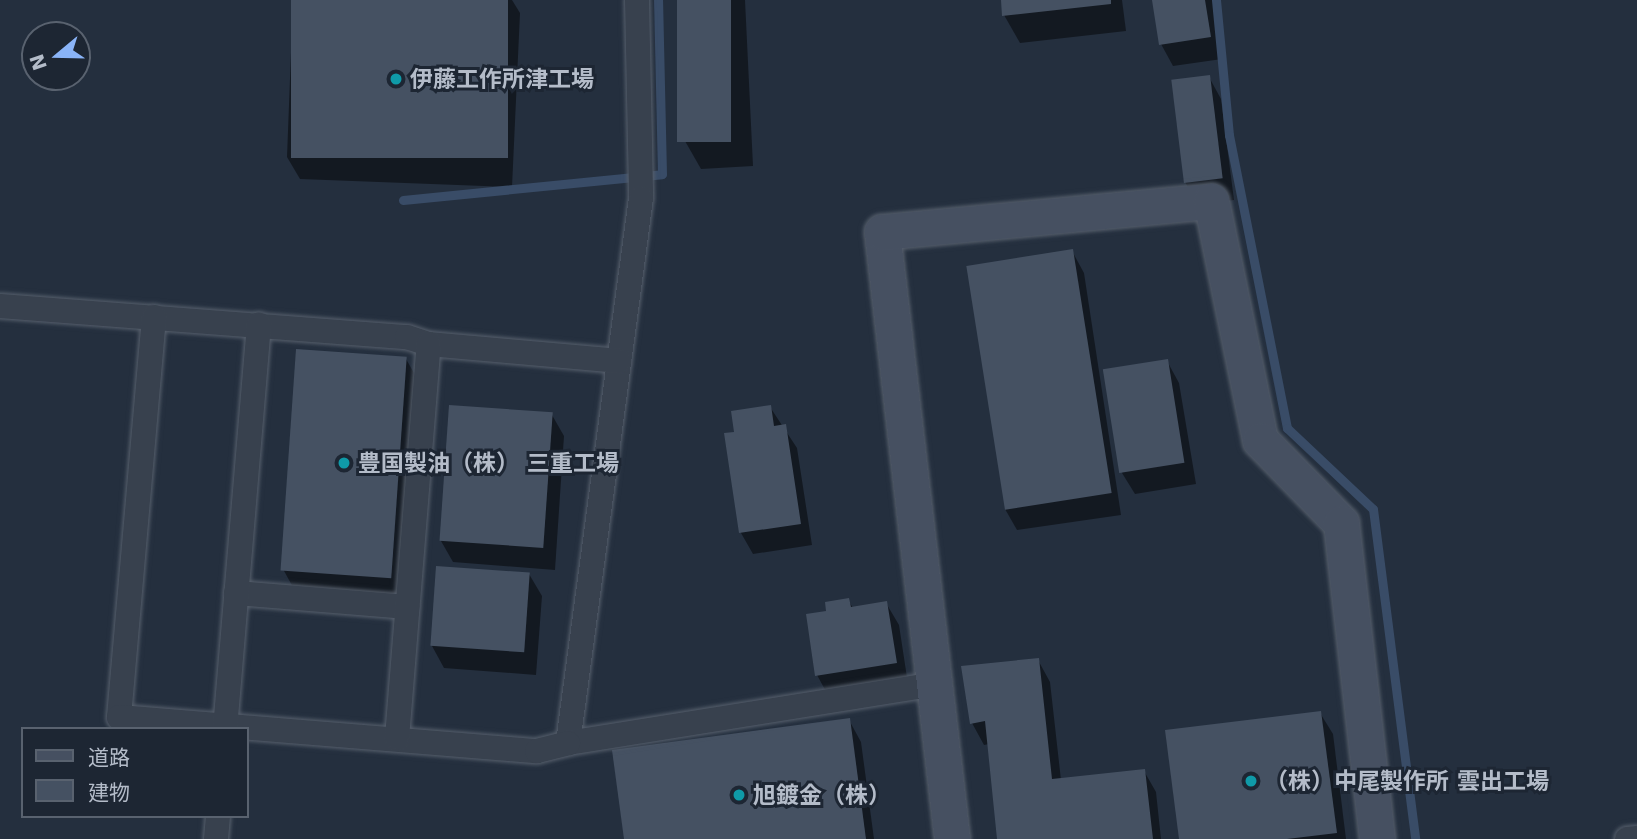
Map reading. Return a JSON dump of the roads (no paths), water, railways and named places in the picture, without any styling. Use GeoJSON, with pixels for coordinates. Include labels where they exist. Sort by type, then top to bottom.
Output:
{"type":"FeatureCollection","features":[{"type":"Feature","properties":{"kind":"street"},"geometry":{"type":"LineString","coordinates":[[568,743],[642,195],[638,0]]}},
{"type":"Feature","properties":{"kind":"street"},"geometry":{"type":"LineString","coordinates":[[951,839],[937,684],[882,232],[1211,201],[1260,440],[1341,523],[1377,839]]}},
{"type":"Feature","properties":{"kind":"street"},"geometry":{"type":"LineString","coordinates":[[0,306],[407,337],[429,344],[619,361]]}},
{"type":"Feature","properties":{"kind":"street"},"geometry":{"type":"LineString","coordinates":[[154,317],[119,717],[225,727],[259,324]]}},
{"type":"Feature","properties":{"kind":"street"},"geometry":{"type":"LineString","coordinates":[[397,738],[429,344]]}},
{"type":"Feature","properties":{"kind":"street"},"geometry":{"type":"LineString","coordinates":[[236,593],[407,607]]}},
{"type":"Feature","properties":{"kind":"street"},"geometry":{"type":"LineString","coordinates":[[248,728],[537,751],[568,743],[937,684]]}},
{"type":"Feature","properties":{"kind":"street"},"geometry":{"type":"LineString","coordinates":[[216,839],[218,818]]}},
{"type":"Feature","properties":{"kind":"street"},"geometry":{"type":"LineString","coordinates":[[1627,839],[1637,838]]}},
{"type":"Feature","properties":{"kind":"waterway"},"geometry":{"type":"LineString","coordinates":[[403,200],[662,174],[658,0]]}},
{"type":"Feature","properties":{"kind":"waterway"},"geometry":{"type":"LineString","coordinates":[[1216,0],[1229,135],[1287,428],[1373,509],[1415,839]]}},
{"type":"Feature","properties":{"kind":"place","name":"伊藤工作所津工場"},"geometry":{"type":"Point","coordinates":[396,79]}},
{"type":"Feature","properties":{"kind":"place","name":"豊国製油（株） 三重工場"},"geometry":{"type":"Point","coordinates":[344,463]}},
{"type":"Feature","properties":{"kind":"place","name":"（株）中尾製作所 雲出工場"},"geometry":{"type":"Point","coordinates":[1251,781]}},
{"type":"Feature","properties":{"kind":"place","name":"旭鍍金（株）"},"geometry":{"type":"Point","coordinates":[739,795]}}]}
